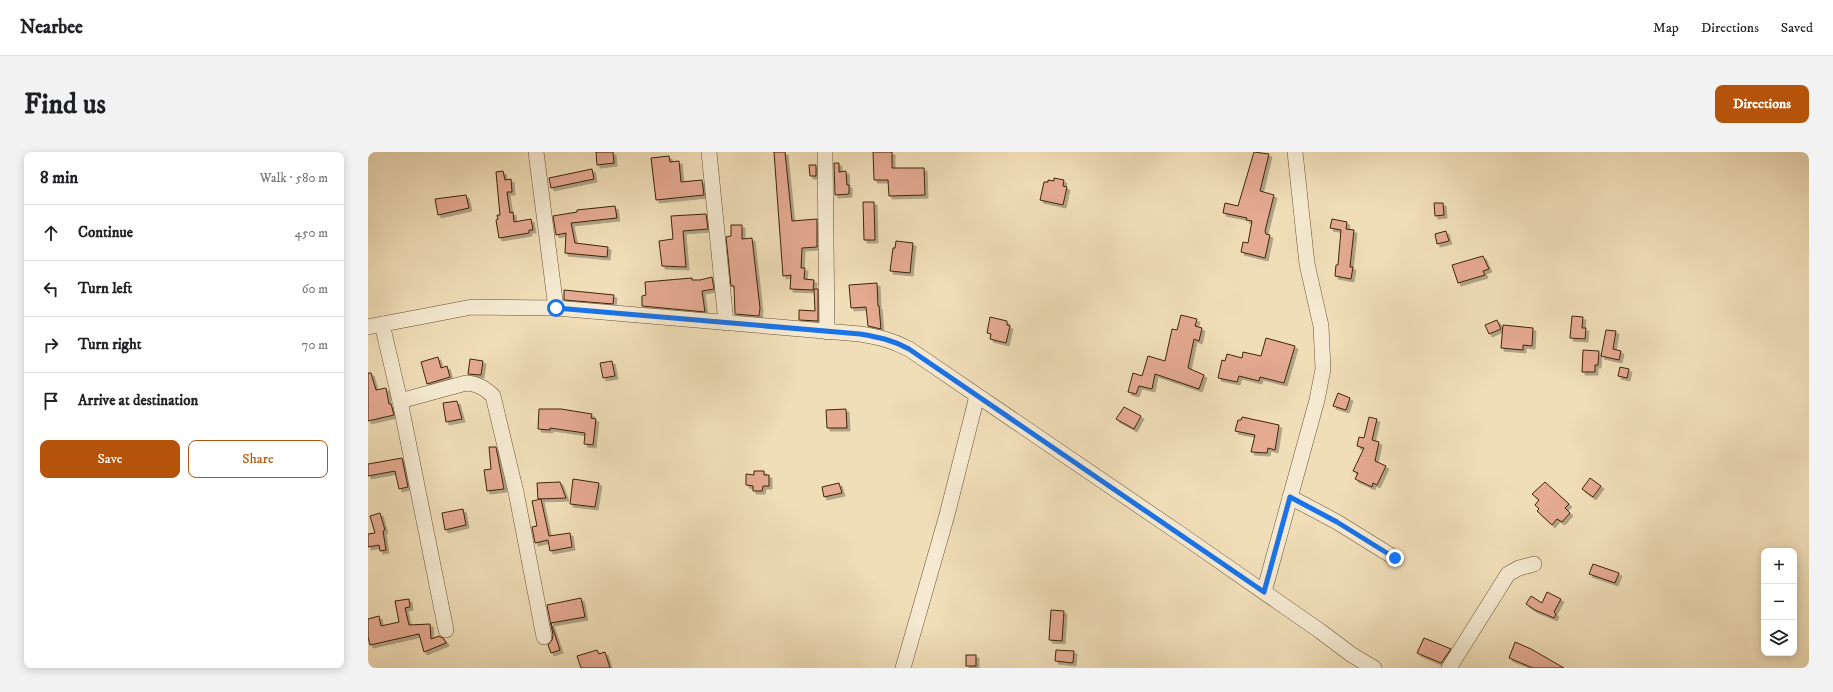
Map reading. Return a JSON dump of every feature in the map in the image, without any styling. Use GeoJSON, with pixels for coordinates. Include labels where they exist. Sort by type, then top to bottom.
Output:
{"type":"FeatureCollection","features":[{"type":"Feature","properties":{"kind":"street"},"geometry":{"type":"LineString","coordinates":[[536,152],[556,308]]}},
{"type":"Feature","properties":{"kind":"street"},"geometry":{"type":"LineString","coordinates":[[708,152],[726,323]]}},
{"type":"Feature","properties":{"kind":"street"},"geometry":{"type":"LineString","coordinates":[[825,152],[827,332]]}},
{"type":"Feature","properties":{"kind":"street"},"geometry":{"type":"LineString","coordinates":[[1264,592],[1317,400],[1323,369],[1321,326],[1307,264],[1295,152]]}},
{"type":"Feature","properties":{"kind":"street"},"geometry":{"type":"LineString","coordinates":[[446,630],[400,401],[375,325],[472,307],[556,308],[880,337],[895,342],[909,349],[1264,592],[1352,655],[1374,668]]}},
{"type":"Feature","properties":{"kind":"street"},"geometry":{"type":"LineString","coordinates":[[400,401],[466,383],[485,388],[493,396],[516,492],[544,637]]}},
{"type":"Feature","properties":{"kind":"street"},"geometry":{"type":"LineString","coordinates":[[903,668],[947,515],[978,396]]}},
{"type":"Feature","properties":{"kind":"street"},"geometry":{"type":"LineString","coordinates":[[1290,497],[1337,522],[1395,558]]}},
{"type":"Feature","properties":{"kind":"street"},"geometry":{"type":"LineString","coordinates":[[1449,668],[1508,574],[1519,568],[1534,564]]}},
{"type":"Feature","properties":{"kind":"building"},"geometry":{"type":"Polygon","coordinates":[[[596,152],[613,152],[614,163],[597,165],[596,152]]]}},
{"type":"Feature","properties":{"kind":"building"},"geometry":{"type":"Polygon","coordinates":[[[774,152],[785,152],[792,221],[817,219],[817,247],[802,248],[801,268],[805,268],[804,279],[814,280],[813,290],[790,289],[791,275],[783,276],[774,152]]]}},
{"type":"Feature","properties":{"kind":"building"},"geometry":{"type":"Polygon","coordinates":[[[873,152],[892,152],[892,168],[924,168],[925,195],[889,196],[888,180],[874,180],[873,152]]]}},
{"type":"Feature","properties":{"kind":"building"},"geometry":{"type":"Polygon","coordinates":[[[1254,152],[1269,154],[1260,191],[1274,195],[1265,231],[1266,234],[1270,235],[1265,258],[1241,252],[1243,242],[1248,243],[1252,221],[1246,220],[1247,218],[1223,213],[1225,203],[1238,206],[1254,152]]]}},
{"type":"Feature","properties":{"kind":"building"},"geometry":{"type":"Polygon","coordinates":[[[669,156],[670,162],[679,161],[681,182],[702,180],[704,195],[656,200],[651,158],[669,156]]]}},
{"type":"Feature","properties":{"kind":"building"},"geometry":{"type":"Polygon","coordinates":[[[834,163],[839,163],[839,172],[846,171],[849,194],[835,195],[834,163]]]}},
{"type":"Feature","properties":{"kind":"building"},"geometry":{"type":"Polygon","coordinates":[[[809,165],[816,165],[816,176],[810,176],[809,165]]]}},
{"type":"Feature","properties":{"kind":"building"},"geometry":{"type":"Polygon","coordinates":[[[592,169],[594,179],[551,188],[549,178],[592,169]]]}},
{"type":"Feature","properties":{"kind":"building"},"geometry":{"type":"Polygon","coordinates":[[[503,171],[505,180],[511,179],[512,192],[507,192],[510,213],[513,212],[514,222],[531,219],[533,230],[529,230],[529,233],[499,238],[496,220],[498,219],[497,215],[500,215],[496,172],[503,171]]]}},
{"type":"Feature","properties":{"kind":"building"},"geometry":{"type":"Polygon","coordinates":[[[1054,178],[1064,180],[1063,186],[1067,187],[1063,205],[1040,200],[1044,182],[1048,182],[1048,180],[1054,181],[1054,178]]]}},
{"type":"Feature","properties":{"kind":"building"},"geometry":{"type":"Polygon","coordinates":[[[466,195],[469,208],[438,215],[435,199],[466,195]]]}},
{"type":"Feature","properties":{"kind":"building"},"geometry":{"type":"Polygon","coordinates":[[[863,202],[874,202],[875,240],[864,240],[863,202]]]}},
{"type":"Feature","properties":{"kind":"building"},"geometry":{"type":"Polygon","coordinates":[[[1434,203],[1443,203],[1444,215],[1435,216],[1434,203]]]}},
{"type":"Feature","properties":{"kind":"building"},"geometry":{"type":"Polygon","coordinates":[[[615,206],[617,218],[571,223],[575,243],[608,247],[607,257],[565,253],[566,233],[556,235],[553,216],[577,212],[577,210],[615,206]]]}},
{"type":"Feature","properties":{"kind":"building"},"geometry":{"type":"Polygon","coordinates":[[[706,214],[708,229],[683,231],[686,267],[662,266],[659,241],[673,239],[671,216],[706,214]]]}},
{"type":"Feature","properties":{"kind":"building"},"geometry":{"type":"Polygon","coordinates":[[[1332,219],[1347,222],[1346,229],[1354,230],[1350,267],[1353,267],[1351,279],[1335,276],[1336,265],[1338,265],[1341,230],[1330,228],[1332,219]]]}},
{"type":"Feature","properties":{"kind":"building"},"geometry":{"type":"Polygon","coordinates":[[[731,225],[742,225],[742,239],[752,238],[760,308],[759,316],[735,314],[734,286],[731,286],[726,237],[731,236],[731,225]]]}},
{"type":"Feature","properties":{"kind":"building"},"geometry":{"type":"Polygon","coordinates":[[[1446,231],[1449,241],[1437,244],[1435,234],[1446,231]]]}},
{"type":"Feature","properties":{"kind":"building"},"geometry":{"type":"Polygon","coordinates":[[[896,241],[913,243],[910,273],[890,271],[893,248],[895,248],[896,241]]]}},
{"type":"Feature","properties":{"kind":"building"},"geometry":{"type":"Polygon","coordinates":[[[1483,256],[1489,269],[1483,271],[1485,275],[1458,283],[1452,265],[1483,256]]]}},
{"type":"Feature","properties":{"kind":"building"},"geometry":{"type":"Polygon","coordinates":[[[712,277],[714,289],[702,291],[705,312],[642,306],[642,296],[646,295],[645,282],[692,278],[692,280],[700,280],[712,277]]]}},
{"type":"Feature","properties":{"kind":"building"},"geometry":{"type":"Polygon","coordinates":[[[877,283],[881,329],[868,326],[866,307],[851,308],[849,285],[877,283]]]}},
{"type":"Feature","properties":{"kind":"building"},"geometry":{"type":"Polygon","coordinates":[[[814,289],[818,289],[818,321],[799,320],[799,310],[815,311],[814,289]]]}},
{"type":"Feature","properties":{"kind":"building"},"geometry":{"type":"Polygon","coordinates":[[[564,290],[614,295],[613,304],[564,300],[564,290]]]}},
{"type":"Feature","properties":{"kind":"building"},"geometry":{"type":"Polygon","coordinates":[[[1181,315],[1197,319],[1195,326],[1202,328],[1199,341],[1194,339],[1188,368],[1204,375],[1199,389],[1155,374],[1152,389],[1139,386],[1136,394],[1128,392],[1133,373],[1142,376],[1148,356],[1165,361],[1172,329],[1177,330],[1181,315]]]}},
{"type":"Feature","properties":{"kind":"building"},"geometry":{"type":"Polygon","coordinates":[[[1572,316],[1583,317],[1582,328],[1586,328],[1585,339],[1570,338],[1572,316]]]}},
{"type":"Feature","properties":{"kind":"building"},"geometry":{"type":"Polygon","coordinates":[[[990,317],[1007,321],[1007,325],[1010,326],[1006,343],[990,339],[991,334],[987,333],[990,317]]]}},
{"type":"Feature","properties":{"kind":"building"},"geometry":{"type":"Polygon","coordinates":[[[1497,320],[1501,329],[1489,334],[1485,325],[1497,320]]]}},
{"type":"Feature","properties":{"kind":"building"},"geometry":{"type":"Polygon","coordinates":[[[1503,325],[1533,328],[1532,346],[1523,345],[1523,350],[1501,348],[1503,325]]]}},
{"type":"Feature","properties":{"kind":"building"},"geometry":{"type":"Polygon","coordinates":[[[1606,330],[1616,331],[1613,349],[1621,351],[1619,360],[1601,356],[1606,330]]]}},
{"type":"Feature","properties":{"kind":"building"},"geometry":{"type":"Polygon","coordinates":[[[1266,338],[1295,346],[1284,383],[1260,377],[1259,381],[1239,376],[1237,382],[1218,378],[1222,360],[1225,361],[1227,354],[1242,358],[1243,352],[1261,356],[1266,338]]]}},
{"type":"Feature","properties":{"kind":"building"},"geometry":{"type":"Polygon","coordinates":[[[1583,350],[1599,351],[1598,365],[1595,365],[1595,372],[1582,372],[1583,350]]]}},
{"type":"Feature","properties":{"kind":"building"},"geometry":{"type":"Polygon","coordinates":[[[438,357],[441,368],[447,366],[450,377],[427,384],[421,362],[438,357]]]}},
{"type":"Feature","properties":{"kind":"building"},"geometry":{"type":"Polygon","coordinates":[[[470,359],[483,361],[481,375],[468,374],[470,359]]]}},
{"type":"Feature","properties":{"kind":"building"},"geometry":{"type":"Polygon","coordinates":[[[612,361],[615,376],[603,378],[600,363],[612,361]]]}},
{"type":"Feature","properties":{"kind":"building"},"geometry":{"type":"Polygon","coordinates":[[[1620,367],[1629,369],[1627,378],[1618,376],[1620,367]]]}},
{"type":"Feature","properties":{"kind":"building"},"geometry":{"type":"Polygon","coordinates":[[[368,373],[371,373],[376,390],[386,388],[389,404],[391,404],[394,415],[368,421],[368,373]]]}},
{"type":"Feature","properties":{"kind":"building"},"geometry":{"type":"Polygon","coordinates":[[[1338,393],[1350,398],[1346,410],[1333,406],[1338,393]]]}},
{"type":"Feature","properties":{"kind":"building"},"geometry":{"type":"Polygon","coordinates":[[[457,401],[462,419],[446,422],[443,403],[457,401]]]}},
{"type":"Feature","properties":{"kind":"building"},"geometry":{"type":"Polygon","coordinates":[[[1124,407],[1141,416],[1134,429],[1116,419],[1124,407]]]}},
{"type":"Feature","properties":{"kind":"building"},"geometry":{"type":"Polygon","coordinates":[[[539,409],[561,409],[592,414],[591,418],[596,419],[593,445],[584,444],[585,433],[550,428],[550,430],[538,429],[539,409]]]}},
{"type":"Feature","properties":{"kind":"building"},"geometry":{"type":"Polygon","coordinates":[[[846,409],[847,428],[827,428],[826,410],[846,409]]]}},
{"type":"Feature","properties":{"kind":"building"},"geometry":{"type":"Polygon","coordinates":[[[1242,417],[1279,425],[1275,450],[1268,448],[1267,453],[1251,452],[1255,435],[1235,431],[1238,420],[1241,420],[1242,417]]]}},
{"type":"Feature","properties":{"kind":"building"},"geometry":{"type":"Polygon","coordinates":[[[1369,417],[1377,419],[1372,440],[1379,442],[1375,461],[1386,466],[1377,485],[1373,483],[1372,487],[1355,479],[1358,473],[1353,471],[1364,448],[1357,446],[1359,437],[1364,438],[1369,417]]]}},
{"type":"Feature","properties":{"kind":"building"},"geometry":{"type":"Polygon","coordinates":[[[489,447],[496,447],[504,489],[487,491],[484,470],[491,469],[489,447]]]}},
{"type":"Feature","properties":{"kind":"building"},"geometry":{"type":"Polygon","coordinates":[[[402,458],[408,487],[399,489],[395,471],[368,476],[368,464],[402,458]]]}},
{"type":"Feature","properties":{"kind":"building"},"geometry":{"type":"Polygon","coordinates":[[[754,471],[764,471],[764,475],[769,475],[769,486],[763,486],[762,491],[753,491],[753,486],[746,485],[746,474],[754,475],[754,471]]]}},
{"type":"Feature","properties":{"kind":"building"},"geometry":{"type":"Polygon","coordinates":[[[1590,478],[1601,486],[1593,497],[1582,489],[1590,478]]]}},
{"type":"Feature","properties":{"kind":"building"},"geometry":{"type":"Polygon","coordinates":[[[573,479],[599,483],[595,507],[570,504],[573,479]]]}},
{"type":"Feature","properties":{"kind":"building"},"geometry":{"type":"Polygon","coordinates":[[[560,482],[566,498],[538,499],[537,483],[560,482]]]}},
{"type":"Feature","properties":{"kind":"building"},"geometry":{"type":"Polygon","coordinates":[[[1545,482],[1569,504],[1565,508],[1570,513],[1562,522],[1557,519],[1552,525],[1537,511],[1539,509],[1535,505],[1539,500],[1532,494],[1545,482]]]}},
{"type":"Feature","properties":{"kind":"building"},"geometry":{"type":"Polygon","coordinates":[[[839,483],[842,493],[824,497],[822,487],[839,483]]]}},
{"type":"Feature","properties":{"kind":"building"},"geometry":{"type":"Polygon","coordinates":[[[541,499],[549,536],[570,533],[572,547],[550,551],[548,540],[535,543],[532,527],[537,526],[532,501],[541,499]]]}},
{"type":"Feature","properties":{"kind":"building"},"geometry":{"type":"Polygon","coordinates":[[[463,509],[466,525],[445,530],[442,513],[463,509]]]}},
{"type":"Feature","properties":{"kind":"building"},"geometry":{"type":"Polygon","coordinates":[[[380,513],[385,530],[383,531],[386,550],[380,551],[379,545],[368,547],[368,534],[375,533],[370,516],[380,513]]]}},
{"type":"Feature","properties":{"kind":"building"},"geometry":{"type":"Polygon","coordinates":[[[1593,564],[1619,573],[1615,583],[1589,574],[1593,564]]]}},
{"type":"Feature","properties":{"kind":"building"},"geometry":{"type":"Polygon","coordinates":[[[1547,592],[1561,599],[1554,612],[1556,614],[1554,618],[1535,610],[1526,604],[1531,596],[1542,603],[1547,592]]]}},
{"type":"Feature","properties":{"kind":"building"},"geometry":{"type":"Polygon","coordinates":[[[581,598],[585,617],[551,623],[560,650],[551,653],[548,645],[552,640],[553,635],[547,605],[581,598]]]}},
{"type":"Feature","properties":{"kind":"building"},"geometry":{"type":"Polygon","coordinates":[[[409,599],[410,607],[405,608],[409,625],[430,624],[431,639],[439,636],[444,639],[446,643],[424,652],[419,634],[370,645],[368,637],[368,619],[379,616],[381,626],[399,622],[395,601],[409,599]]]}},
{"type":"Feature","properties":{"kind":"building"},"geometry":{"type":"Polygon","coordinates":[[[1051,610],[1064,611],[1062,641],[1049,640],[1051,610]]]}},
{"type":"Feature","properties":{"kind":"building"},"geometry":{"type":"Polygon","coordinates":[[[1424,638],[1451,649],[1441,663],[1417,653],[1424,638]]]}},
{"type":"Feature","properties":{"kind":"building"},"geometry":{"type":"Polygon","coordinates":[[[1515,642],[1531,649],[1564,668],[1533,668],[1509,658],[1515,642]]]}},
{"type":"Feature","properties":{"kind":"building"},"geometry":{"type":"Polygon","coordinates":[[[597,650],[599,654],[605,652],[610,668],[581,668],[577,656],[597,650]]]}},
{"type":"Feature","properties":{"kind":"building"},"geometry":{"type":"Polygon","coordinates":[[[1056,650],[1074,651],[1073,663],[1055,661],[1056,650]]]}},
{"type":"Feature","properties":{"kind":"building"},"geometry":{"type":"Polygon","coordinates":[[[966,655],[976,655],[976,666],[966,666],[966,655]]]}},
{"type":"Feature","properties":{"kind":"route"},"geometry":{"type":"LineString","coordinates":[[556,308],[679,320],[860,334],[880,337],[895,342],[909,349],[1264,592],[1290,497],[1337,522],[1395,558]]}}]}
